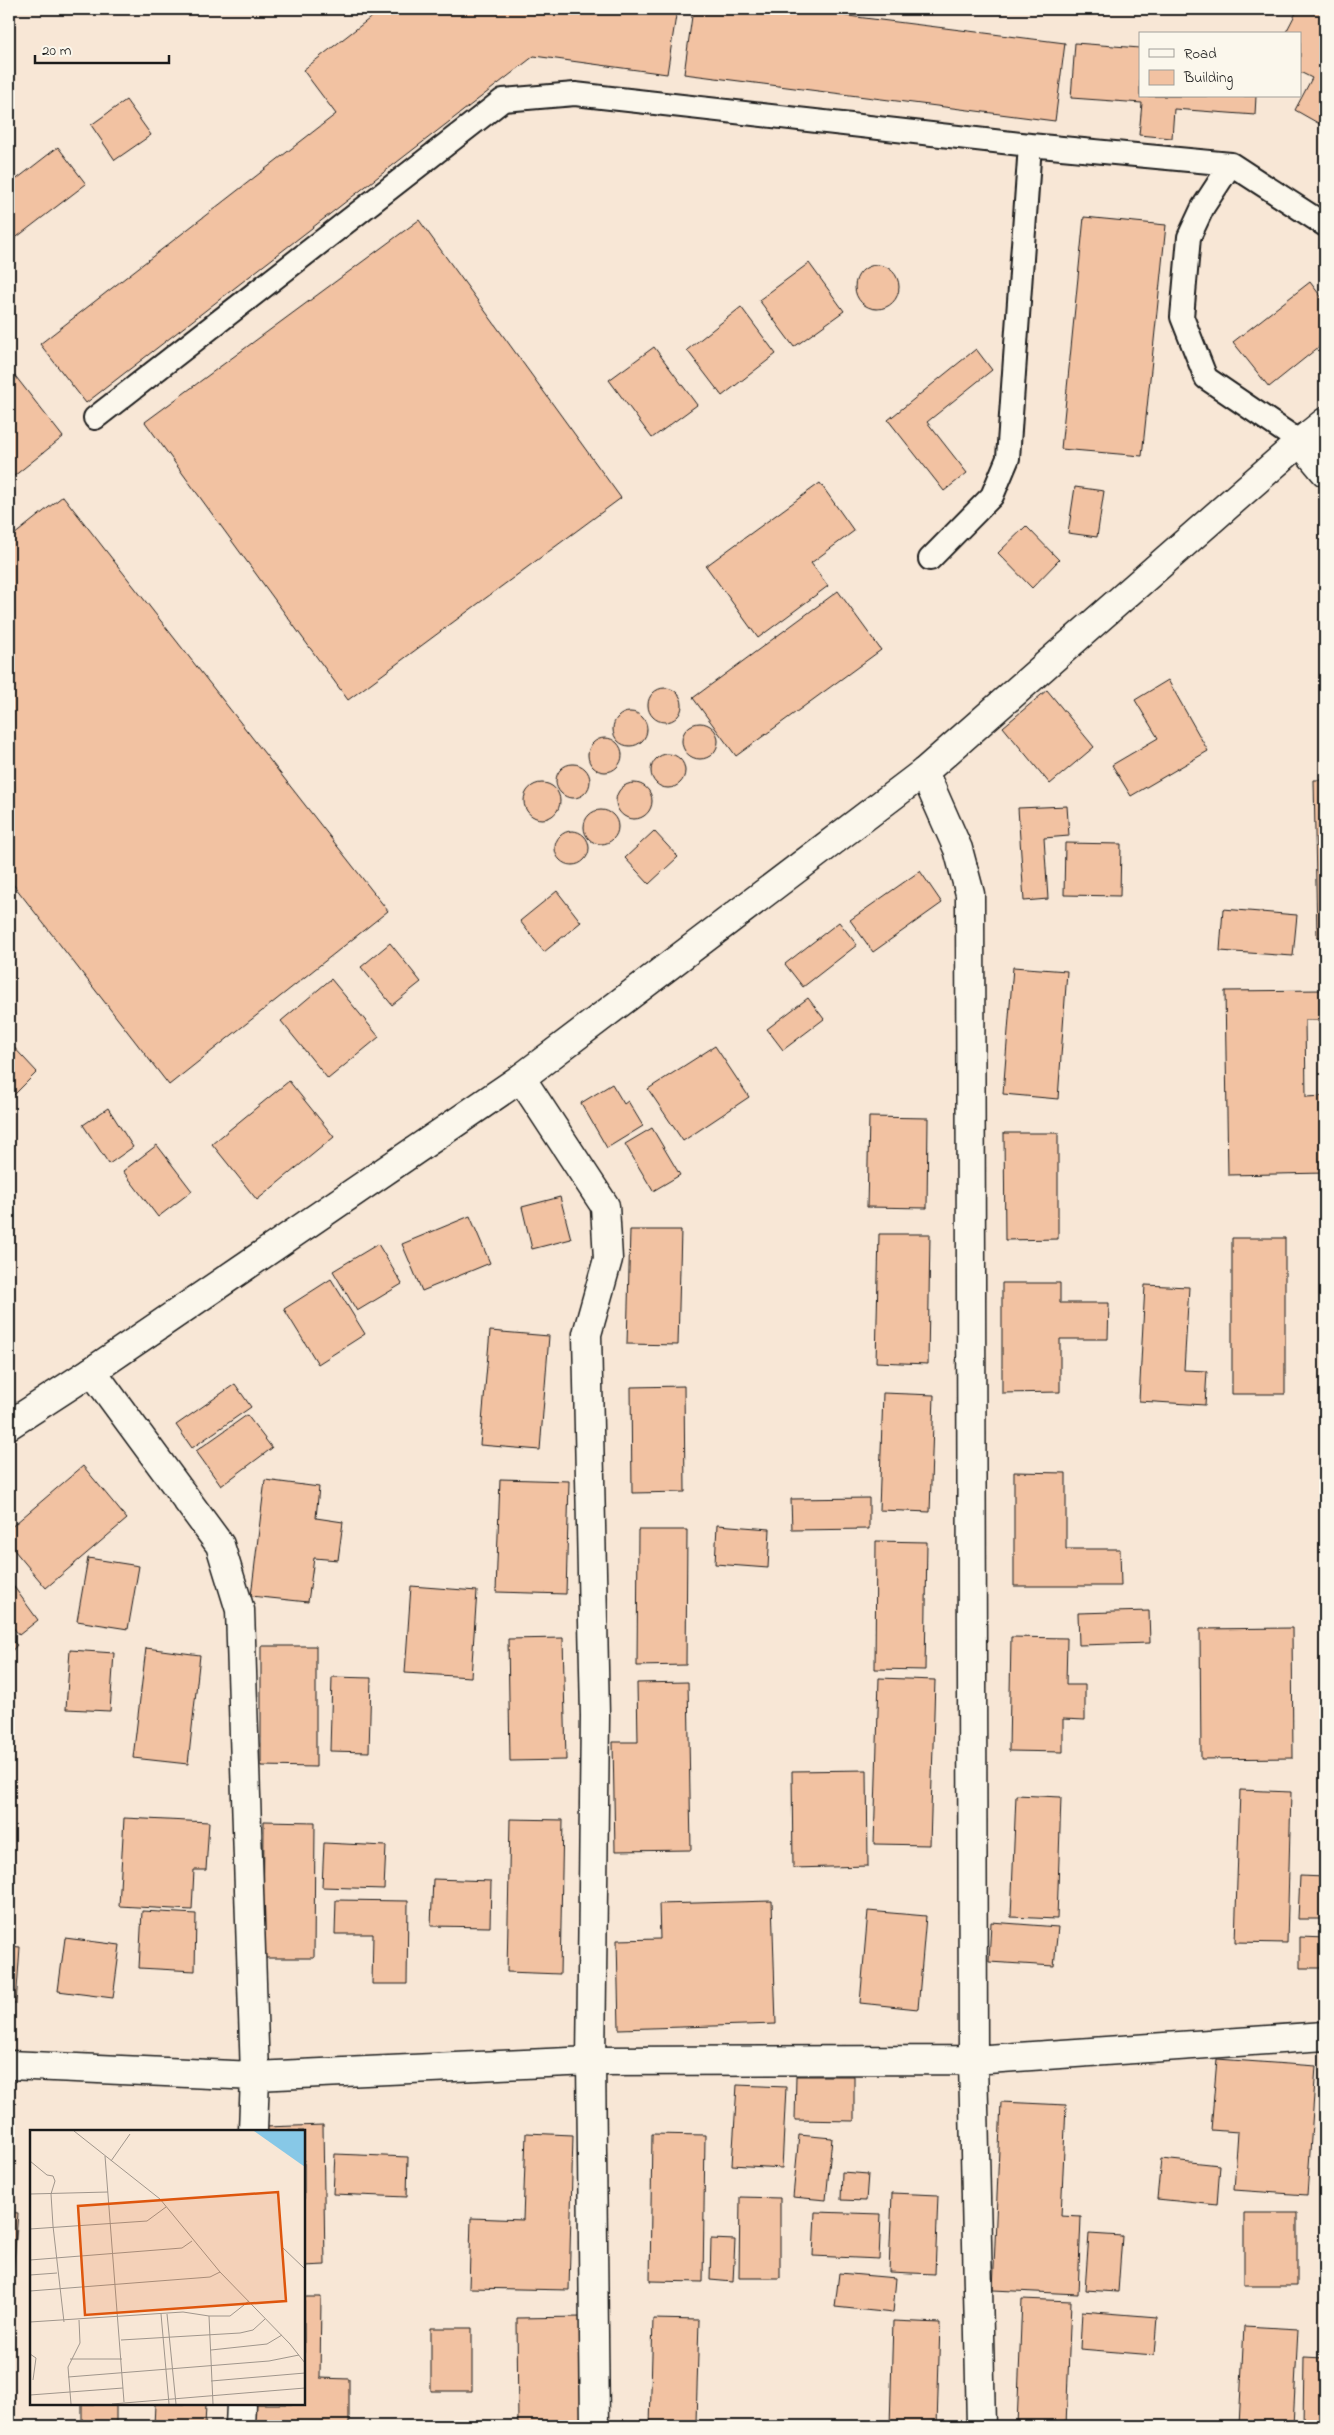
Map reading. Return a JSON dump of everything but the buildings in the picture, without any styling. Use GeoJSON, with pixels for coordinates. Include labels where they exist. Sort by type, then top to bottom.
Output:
{"type":"FeatureCollection","features":[{"type":"Feature","properties":{"kind":"street"},"geometry":{"type":"LineString","coordinates":[[9,1425],[92,1371],[520,1078],[924,772],[1325,422]]}},
{"type":"Feature","properties":{"kind":"street"},"geometry":{"type":"LineString","coordinates":[[1300,442],[1325,472]]}},
{"type":"Feature","properties":{"kind":"street"},"geometry":{"type":"LineString","coordinates":[[924,772],[958,849],[970,894],[973,2060],[981,2426]]}},
{"type":"Feature","properties":{"kind":"street"},"geometry":{"type":"LineString","coordinates":[[520,1078],[605,1206],[608,1260],[587,1334],[595,1716],[591,2061],[595,2426]]}},
{"type":"Feature","properties":{"kind":"street"},"geometry":{"type":"LineString","coordinates":[[92,1371],[220,1545],[240,1610],[255,2076],[253,2130]]}},
{"type":"Feature","properties":{"kind":"street"},"geometry":{"type":"LineString","coordinates":[[9,2065],[255,2076],[591,2061],[973,2060],[1325,2036]]}},
{"type":"Feature","properties":{"kind":"street"},"geometry":{"type":"LineString","coordinates":[[240,2426],[241,2405]]}},
{"type":"Feature","properties":{"kind":"lane"},"geometry":{"type":"LineString","coordinates":[[95,418],[503,100],[575,94],[1030,145],[1231,164],[1325,225]]}},
{"type":"Feature","properties":{"kind":"lane"},"geometry":{"type":"LineString","coordinates":[[930,559],[992,496],[1008,458],[1030,145]]}},
{"type":"Feature","properties":{"kind":"lane"},"geometry":{"type":"LineString","coordinates":[[1231,164],[1203,207],[1189,237],[1182,317],[1206,378],[1300,442]]}}]}
